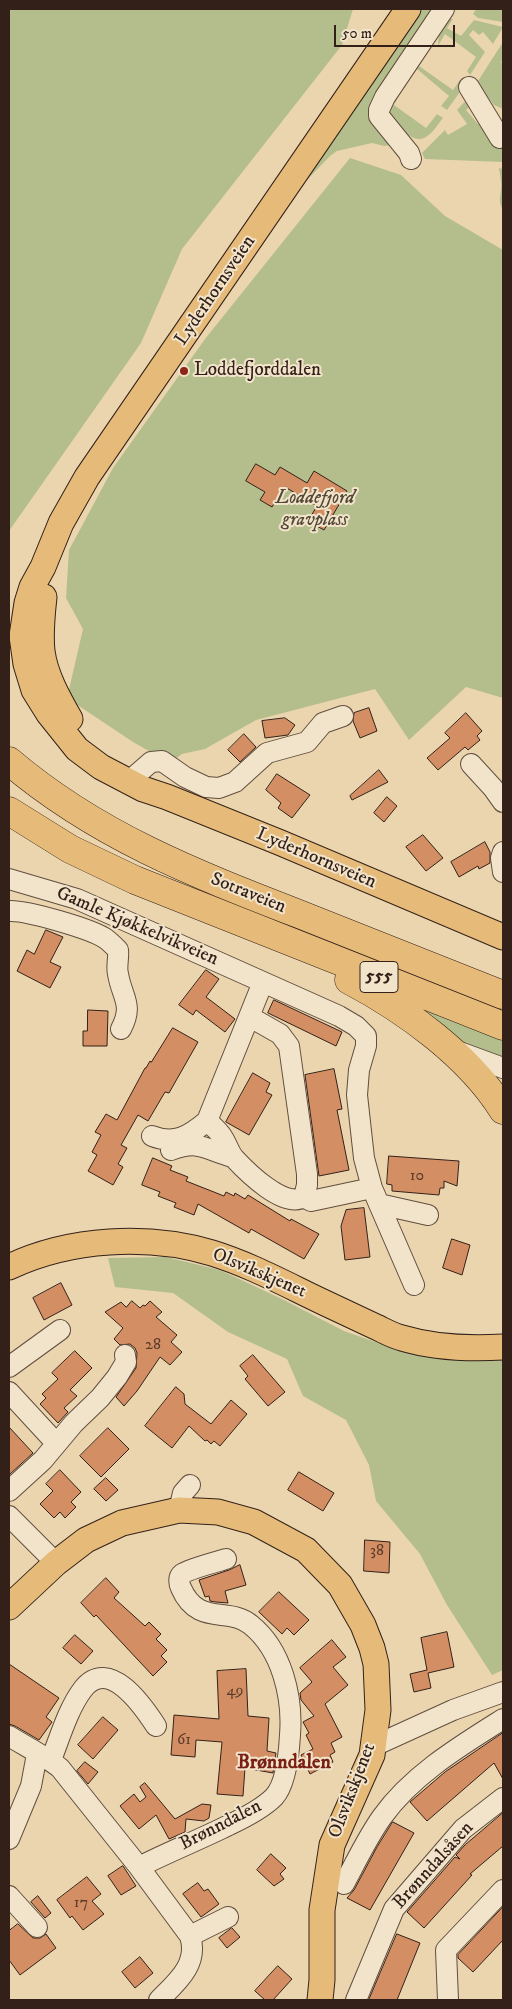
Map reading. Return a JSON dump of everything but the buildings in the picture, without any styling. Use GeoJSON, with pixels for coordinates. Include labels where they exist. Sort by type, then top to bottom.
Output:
{"type":"FeatureCollection","features":[{"type":"Feature","properties":{"kind":"highway","name":"Sotraveien"},"geometry":{"type":"LineString","coordinates":[[9,761],[65,805],[106,830],[148,852],[261,900],[503,994]]}},
{"type":"Feature","properties":{"kind":"highway","name":"Sotraveien"},"geometry":{"type":"LineString","coordinates":[[9,811],[70,849],[116,872],[503,1026]]}},
{"type":"Feature","properties":{"kind":"highway","name":"555"},"geometry":{"type":"LineString","coordinates":[[255,928],[275,949],[341,976],[368,990],[394,1007],[447,1047],[494,1096],[503,1110]]}},
{"type":"Feature","properties":{"kind":"main road","name":"Lyderhornsveien"},"geometry":{"type":"LineString","coordinates":[[400,13],[87,477],[61,523],[43,567],[32,587],[16,637],[26,661],[34,690],[48,714],[77,749],[101,767],[143,789],[272,840],[503,937]]}},
{"type":"Feature","properties":{"kind":"main road","name":"Lyderhornsveien"},"geometry":{"type":"LineString","coordinates":[[26,661],[40,631],[44,588],[43,567]]}},
{"type":"Feature","properties":{"kind":"main road","name":"Olsvikskjenet"},"geometry":{"type":"LineString","coordinates":[[9,1267],[55,1251],[86,1245],[116,1242],[151,1242],[176,1245],[212,1253],[248,1266],[400,1338],[436,1346],[503,1347]]}},
{"type":"Feature","properties":{"kind":"main road","name":"Olsvikskjenet"},"geometry":{"type":"LineString","coordinates":[[9,1607],[56,1563],[86,1540],[122,1523],[179,1510],[218,1512],[254,1522],[306,1550],[340,1585],[363,1625],[376,1664],[378,1710],[374,1746],[356,1795],[332,1845],[322,1910],[322,1980],[320,2000]]}},
{"type":"Feature","properties":{"kind":"street"},"geometry":{"type":"LineString","coordinates":[[411,159],[409,153],[380,116],[379,110],[385,97],[444,9]]}},
{"type":"Feature","properties":{"kind":"street"},"geometry":{"type":"LineString","coordinates":[[469,87],[500,138],[503,134]]}},
{"type":"Feature","properties":{"kind":"street"},"geometry":{"type":"LineString","coordinates":[[128,782],[151,762],[162,761],[185,777],[206,787],[220,788],[235,782],[267,753],[307,742],[323,723],[343,716]]}},
{"type":"Feature","properties":{"kind":"street"},"geometry":{"type":"LineString","coordinates":[[471,764],[503,802]]}},
{"type":"Feature","properties":{"kind":"street"},"geometry":{"type":"LineString","coordinates":[[503,852],[501,858],[503,872]]}},
{"type":"Feature","properties":{"kind":"street","name":"Gamle Kjøkkelvikveien"},"geometry":{"type":"LineString","coordinates":[[9,879],[77,899],[338,1016],[356,1026],[366,1036],[366,1046],[359,1070],[357,1095],[364,1158],[375,1196],[414,1285]]}},
{"type":"Feature","properties":{"kind":"street","name":"Gamle Kjøkkelvikveien"},"geometry":{"type":"LineString","coordinates":[[9,911],[43,917],[97,935],[106,939],[118,950],[117,973],[128,1010],[121,1029]]}},
{"type":"Feature","properties":{"kind":"street"},"geometry":{"type":"LineString","coordinates":[[152,1136],[164,1140],[176,1140],[198,1129],[207,1121],[263,982]]}},
{"type":"Feature","properties":{"kind":"street"},"geometry":{"type":"LineString","coordinates":[[207,1121],[223,1138],[233,1157],[261,1183],[279,1196],[290,1200],[300,1200],[304,1197],[307,1174],[289,1046],[280,1034],[250,1017]]}},
{"type":"Feature","properties":{"kind":"street","name":"555"},"geometry":{"type":"LineString","coordinates":[[447,1047],[503,1068]]}},
{"type":"Feature","properties":{"kind":"street"},"geometry":{"type":"LineString","coordinates":[[167,1152],[185,1145],[204,1145],[233,1157]]}},
{"type":"Feature","properties":{"kind":"street"},"geometry":{"type":"LineString","coordinates":[[304,1197],[311,1201],[375,1196],[428,1215]]}},
{"type":"Feature","properties":{"kind":"street"},"geometry":{"type":"LineString","coordinates":[[9,1367],[60,1330]]}},
{"type":"Feature","properties":{"kind":"street"},"geometry":{"type":"LineString","coordinates":[[9,1492],[42,1460],[117,1377],[126,1362],[125,1355]]}},
{"type":"Feature","properties":{"kind":"street"},"geometry":{"type":"LineString","coordinates":[[9,1392],[56,1443]]}},
{"type":"Feature","properties":{"kind":"street"},"geometry":{"type":"LineString","coordinates":[[179,1510],[183,1493],[190,1485]]}},
{"type":"Feature","properties":{"kind":"street"},"geometry":{"type":"LineString","coordinates":[[9,1516],[56,1563]]}},
{"type":"Feature","properties":{"kind":"street","name":"Brønndalen"},"geometry":{"type":"LineString","coordinates":[[139,1867],[247,1816],[270,1800],[279,1790],[289,1756],[291,1728],[287,1692],[278,1658],[263,1637],[250,1624],[242,1620],[203,1612],[189,1602],[180,1586],[179,1579],[184,1573],[226,1559]]}},
{"type":"Feature","properties":{"kind":"street"},"geometry":{"type":"LineString","coordinates":[[9,1838],[44,1757],[84,1687],[95,1679],[108,1678],[118,1682],[142,1705],[156,1726]]}},
{"type":"Feature","properties":{"kind":"street"},"geometry":{"type":"LineString","coordinates":[[374,1746],[453,1710],[503,1692]]}},
{"type":"Feature","properties":{"kind":"street"},"geometry":{"type":"LineString","coordinates":[[344,1884],[381,1818],[397,1798],[446,1756],[503,1719]]}},
{"type":"Feature","properties":{"kind":"street"},"geometry":{"type":"LineString","coordinates":[[9,1736],[60,1768],[139,1867],[190,1936],[193,1946],[188,1968],[159,2000]]}},
{"type":"Feature","properties":{"kind":"street","name":"Brønndalsåsen"},"geometry":{"type":"LineString","coordinates":[[356,2000],[394,1910],[463,1829],[503,1798]]}},
{"type":"Feature","properties":{"kind":"street"},"geometry":{"type":"LineString","coordinates":[[448,2000],[446,1950],[503,1890]]}},
{"type":"Feature","properties":{"kind":"street"},"geometry":{"type":"LineString","coordinates":[[9,1896],[37,1927]]}},
{"type":"Feature","properties":{"kind":"street"},"geometry":{"type":"LineString","coordinates":[[190,1936],[228,1917]]}},
{"type":"Feature","properties":{"kind":"green space"},"geometry":{"type":"Polygon","coordinates":[[[9,9],[353,9],[342,45],[182,249],[141,343],[9,531],[9,9]]]}},
{"type":"Feature","properties":{"kind":"green space"},"geometry":{"type":"Polygon","coordinates":[[[419,9],[433,9],[400,56],[371,106],[393,145],[384,146],[372,143],[337,151],[306,181],[419,9]]]}},
{"type":"Feature","properties":{"kind":"green space"},"geometry":{"type":"Polygon","coordinates":[[[476,9],[500,9],[503,11],[503,22],[478,18],[473,14],[476,9]]]}},
{"type":"Feature","properties":{"kind":"green space"},"geometry":{"type":"Polygon","coordinates":[[[446,19],[453,19],[447,28],[461,36],[474,20],[503,27],[493,44],[483,32],[479,35],[473,30],[469,35],[485,52],[470,75],[467,71],[476,57],[445,34],[438,46],[439,32],[446,19]]]}},
{"type":"Feature","properties":{"kind":"green space"},"geometry":{"type":"Polygon","coordinates":[[[503,42],[503,60],[501,62],[503,65],[503,109],[494,105],[478,85],[478,81],[503,42]]]}},
{"type":"Feature","properties":{"kind":"green space"},"geometry":{"type":"Polygon","coordinates":[[[422,54],[425,56],[419,66],[453,90],[460,80],[464,81],[465,85],[447,110],[441,106],[449,96],[417,69],[408,80],[422,54]]]}},
{"type":"Feature","properties":{"kind":"green space"},"geometry":{"type":"Polygon","coordinates":[[[396,92],[399,95],[394,105],[426,128],[437,114],[443,118],[428,136],[416,139],[404,132],[394,122],[388,111],[388,106],[396,92]]]}},
{"type":"Feature","properties":{"kind":"green space"},"geometry":{"type":"Polygon","coordinates":[[[469,97],[474,102],[466,110],[478,124],[489,126],[503,149],[503,162],[425,159],[422,153],[445,130],[448,135],[467,124],[457,110],[469,97]]]}},
{"type":"Feature","properties":{"kind":"green space","name":"Loddefjord gravplass"},"geometry":{"type":"Polygon","coordinates":[[[350,158],[401,175],[445,216],[503,250],[503,698],[466,687],[409,740],[375,689],[256,720],[205,749],[182,754],[170,763],[133,742],[67,698],[83,629],[66,598],[69,550],[113,468],[205,339],[350,158]]]}},
{"type":"Feature","properties":{"kind":"green space"},"geometry":{"type":"Polygon","coordinates":[[[499,168],[503,169],[503,210],[500,202],[499,168]]]}},
{"type":"Feature","properties":{"kind":"green space"},"geometry":{"type":"Polygon","coordinates":[[[379,990],[503,1037],[503,1060],[446,1034],[379,990]]]}},
{"type":"Feature","properties":{"kind":"green space"},"geometry":{"type":"Polygon","coordinates":[[[166,1257],[220,1270],[344,1331],[407,1353],[467,1360],[503,1356],[503,1670],[492,1675],[447,1605],[420,1554],[376,1501],[369,1465],[346,1420],[303,1396],[287,1359],[228,1332],[173,1293],[115,1287],[108,1258],[166,1257]]]}},
{"type":"Feature","properties":{"kind":"place","name":"Loddefjorddalen"},"geometry":{"type":"Point","coordinates":[184,371]}},
{"type":"Feature","properties":{"kind":"district","name":"Brønndalen"},"geometry":{"type":"Point","coordinates":[284,1764]}}]}
